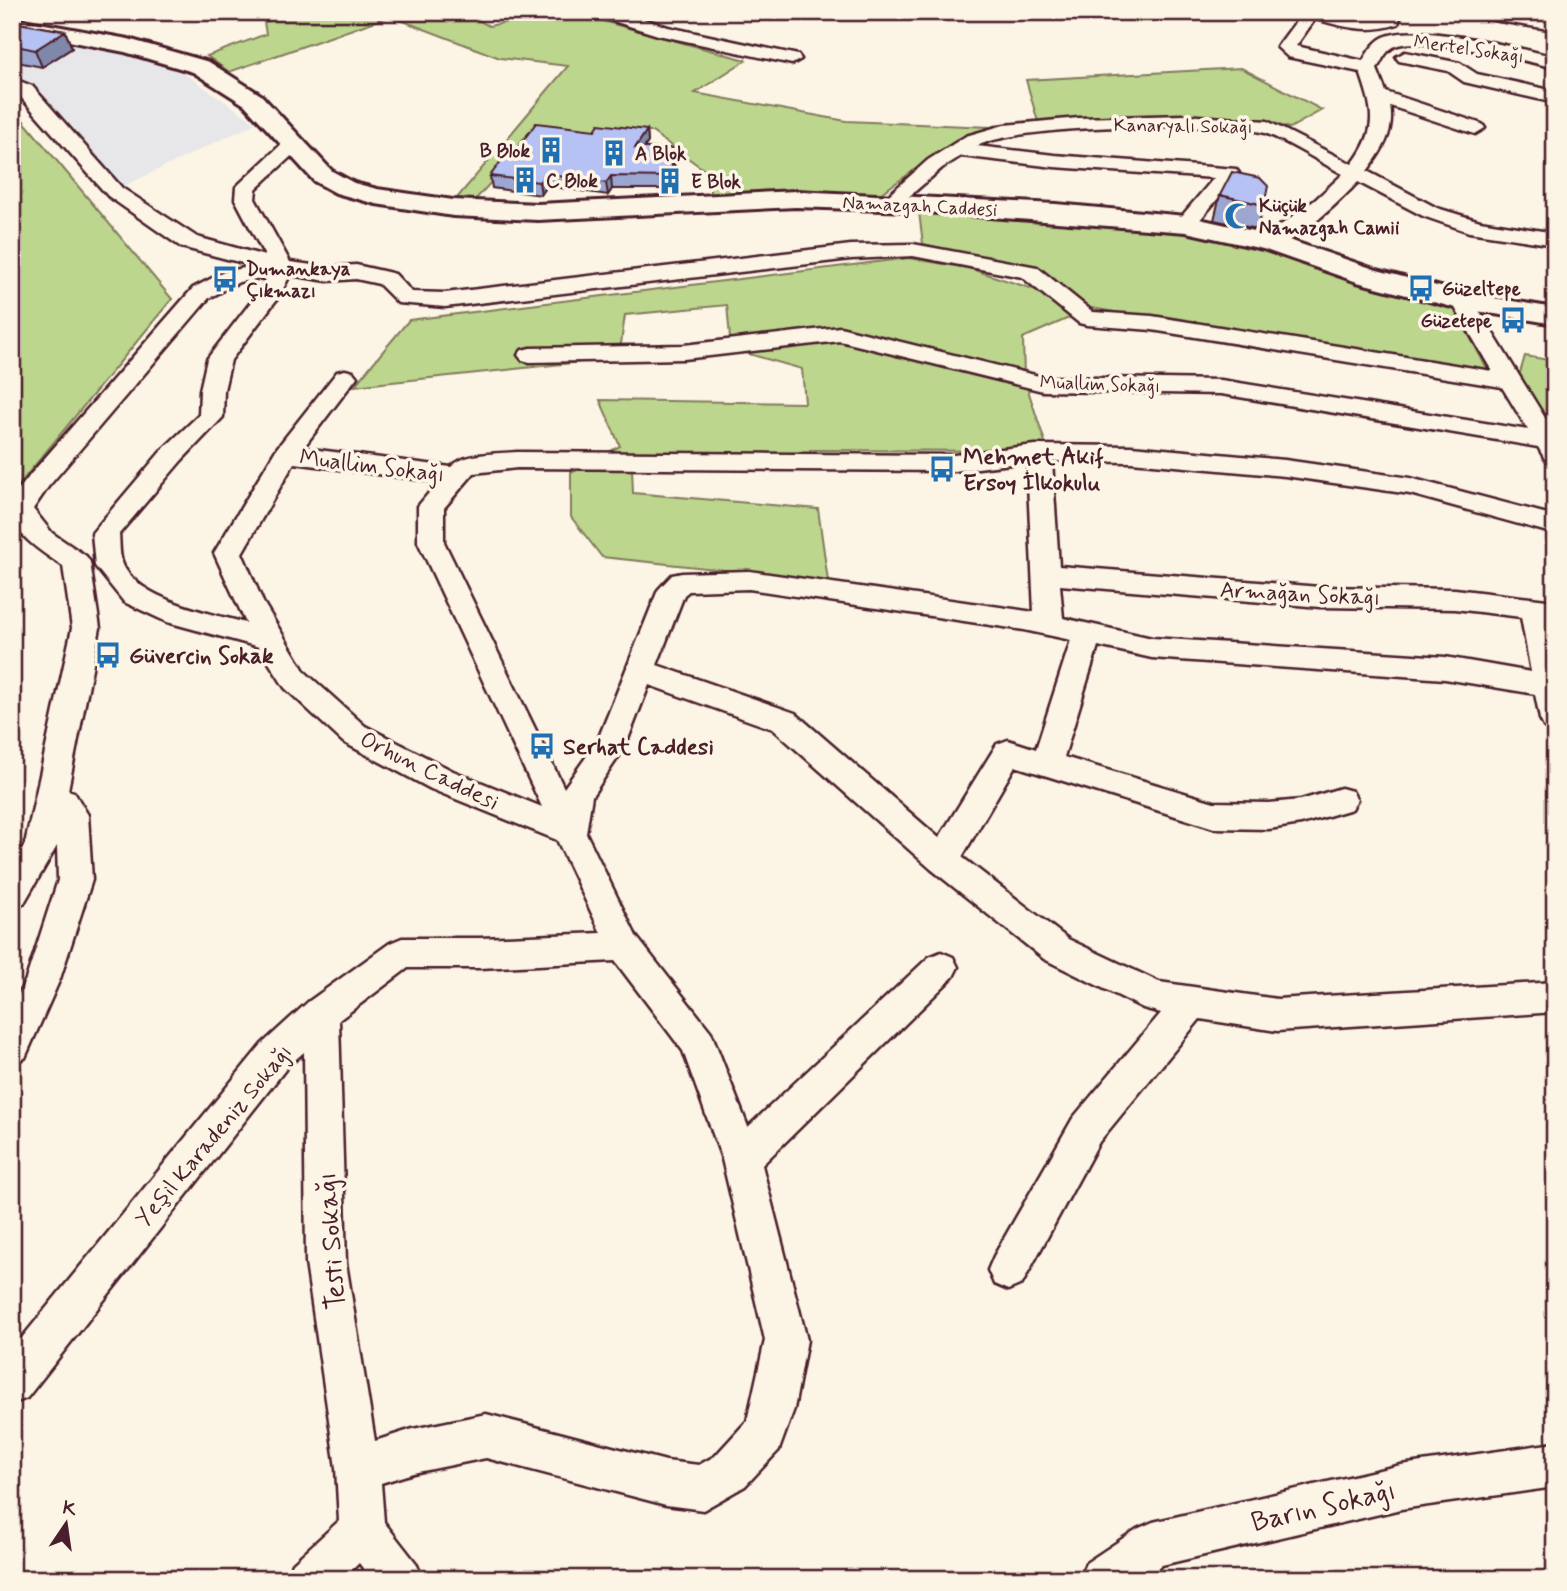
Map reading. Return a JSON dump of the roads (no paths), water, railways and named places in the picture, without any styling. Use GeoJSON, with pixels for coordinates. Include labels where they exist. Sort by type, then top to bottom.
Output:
{"type":"FeatureCollection","features":[{"type":"Feature","properties":{"kind":"main road","name":"Namazgah Caddesi"},"geometry":{"type":"LineString","coordinates":[[12,24],[128,46],[201,67],[253,100],[323,176],[345,188],[376,196],[453,208],[538,212],[796,199],[891,202],[1186,223],[1271,243],[1367,276],[1462,301],[1555,316]]}},
{"type":"Feature","properties":{"kind":"street"},"geometry":{"type":"LineString","coordinates":[[603,12],[664,31],[792,59]]}},
{"type":"Feature","properties":{"kind":"street"},"geometry":{"type":"LineString","coordinates":[[1393,12],[1392,20],[1381,25],[1367,25],[1311,13],[1286,47],[1294,53],[1454,67],[1471,78],[1555,97]]}},
{"type":"Feature","properties":{"kind":"street"},"geometry":{"type":"LineString","coordinates":[[1474,12],[1555,25]]}},
{"type":"Feature","properties":{"kind":"street","name":"Mertel Sokağı"},"geometry":{"type":"LineString","coordinates":[[1373,60],[1391,40],[1412,39],[1529,56],[1555,63]]}},
{"type":"Feature","properties":{"kind":"street"},"geometry":{"type":"LineString","coordinates":[[1271,243],[1320,209],[1356,171],[1381,133],[1382,116],[1376,95],[1373,60]]}},
{"type":"Feature","properties":{"kind":"street"},"geometry":{"type":"LineString","coordinates":[[12,84],[25,90],[114,192],[188,242],[282,267],[327,274],[356,272],[387,279],[406,298],[445,300],[851,252],[913,250],[1029,272],[1087,317],[1152,323],[1510,381]]}},
{"type":"Feature","properties":{"kind":"street"},"geometry":{"type":"LineString","coordinates":[[1376,95],[1475,128]]}},
{"type":"Feature","properties":{"kind":"street","name":"Kanaryalı Sokağı"},"geometry":{"type":"LineString","coordinates":[[891,202],[935,164],[973,140],[1004,131],[1079,124],[1184,121],[1267,127],[1356,171],[1430,212],[1478,227],[1555,239]]}},
{"type":"Feature","properties":{"kind":"street"},"geometry":{"type":"LineString","coordinates":[[282,267],[245,199],[246,187],[294,143]]}},
{"type":"Feature","properties":{"kind":"street","name":"Kanaryalı Sokağı"},"geometry":{"type":"LineString","coordinates":[[960,150],[1054,161],[1229,173],[1186,223]]}},
{"type":"Feature","properties":{"kind":"street"},"geometry":{"type":"LineString","coordinates":[[269,639],[177,615],[134,595],[109,566],[105,533],[172,455],[211,417],[212,390],[219,359],[272,290],[282,267]]}},
{"type":"Feature","properties":{"kind":"street"},"geometry":{"type":"LineString","coordinates":[[12,893],[27,846],[51,798],[86,628],[76,562],[42,539],[19,510],[39,481],[201,293],[232,278],[282,267]]}},
{"type":"Feature","properties":{"kind":"street"},"geometry":{"type":"LineString","coordinates":[[1462,301],[1551,448]]}},
{"type":"Feature","properties":{"kind":"street","name":"Muallim Sokağı"},"geometry":{"type":"LineString","coordinates":[[530,355],[684,352],[840,334],[1043,384],[1221,387],[1551,448]]}},
{"type":"Feature","properties":{"kind":"street"},"geometry":{"type":"LineString","coordinates":[[286,454],[345,377]]}},
{"type":"Feature","properties":{"kind":"street"},"geometry":{"type":"LineString","coordinates":[[1039,453],[1049,626]]}},
{"type":"Feature","properties":{"kind":"street"},"geometry":{"type":"LineString","coordinates":[[358,1468],[412,1451],[486,1436],[666,1483],[703,1488],[730,1471],[764,1435],[773,1409],[786,1340],[741,1159],[698,1043],[624,946],[431,542],[431,506],[466,467],[517,460],[954,463],[1039,453],[1131,454],[1285,468],[1410,486],[1555,525]]}},
{"type":"Feature","properties":{"kind":"street","name":"Muallim Sokağı"},"geometry":{"type":"LineString","coordinates":[[286,454],[458,476]]}},
{"type":"Feature","properties":{"kind":"street","name":"Orhun Caddesi"},"geometry":{"type":"LineString","coordinates":[[286,454],[264,496],[228,553],[249,602],[295,680],[354,734],[442,780],[571,832]]}},
{"type":"Feature","properties":{"kind":"street"},"geometry":{"type":"LineString","coordinates":[[78,575],[109,566]]}},
{"type":"Feature","properties":{"kind":"street","name":"Armağan Sokağı"},"geometry":{"type":"LineString","coordinates":[[1046,574],[1320,597],[1455,599],[1544,610]]}},
{"type":"Feature","properties":{"kind":"street"},"geometry":{"type":"LineString","coordinates":[[571,832],[577,793],[610,747],[672,590],[682,582],[749,580],[1049,626],[1152,648],[1445,668],[1553,687]]}},
{"type":"Feature","properties":{"kind":"street"},"geometry":{"type":"LineString","coordinates":[[1544,610],[1555,719]]}},
{"type":"Feature","properties":{"kind":"street"},"geometry":{"type":"LineString","coordinates":[[1047,764],[1087,634]]}},
{"type":"Feature","properties":{"kind":"street"},"geometry":{"type":"LineString","coordinates":[[640,670],[784,721],[943,860],[1056,949],[1155,997],[1278,1015],[1555,997]]}},
{"type":"Feature","properties":{"kind":"street"},"geometry":{"type":"LineString","coordinates":[[943,860],[1008,752],[1214,815],[1269,816],[1301,812],[1341,800]]}},
{"type":"Feature","properties":{"kind":"street"},"geometry":{"type":"LineString","coordinates":[[12,1047],[43,979],[75,880],[72,815],[63,801],[51,798]]}},
{"type":"Feature","properties":{"kind":"street","name":"Yeşil Karadeniz Sokağı"},"geometry":{"type":"LineString","coordinates":[[12,1383],[275,1055],[321,1013],[402,953],[480,953],[624,946]]}},
{"type":"Feature","properties":{"kind":"street"},"geometry":{"type":"LineString","coordinates":[[741,1159],[941,967]]}},
{"type":"Feature","properties":{"kind":"street"},"geometry":{"type":"LineString","coordinates":[[1008,1270],[1086,1130],[1192,1002]]}},
{"type":"Feature","properties":{"kind":"street","name":"Testi Sokağı"},"geometry":{"type":"LineString","coordinates":[[321,1013],[326,1263],[358,1468],[362,1530]]}},
{"type":"Feature","properties":{"kind":"street","name":"Barın Sokağı"},"geometry":{"type":"LineString","coordinates":[[1102,1579],[1153,1545],[1401,1487],[1555,1465]]}},
{"type":"Feature","properties":{"kind":"street"},"geometry":{"type":"LineString","coordinates":[[309,1579],[362,1530],[400,1579]]}},
{"type":"Feature","properties":{"kind":"place","name":"B Blok"},"geometry":{"type":"Point","coordinates":[551,150]}},
{"type":"Feature","properties":{"kind":"place","name":"A Blok"},"geometry":{"type":"Point","coordinates":[614,153]}},
{"type":"Feature","properties":{"kind":"place","name":"C Blok"},"geometry":{"type":"Point","coordinates":[525,180]}},
{"type":"Feature","properties":{"kind":"place","name":"E Blok"},"geometry":{"type":"Point","coordinates":[670,181]}},
{"type":"Feature","properties":{"kind":"place","name":"Küçük Namazgah Camii"},"geometry":{"type":"Point","coordinates":[1238,216]}},
{"type":"Feature","properties":{"kind":"place","name":"Dumankaya Çıkmazı"},"geometry":{"type":"Point","coordinates":[225,279]}},
{"type":"Feature","properties":{"kind":"place","name":"Güzeltepe"},"geometry":{"type":"Point","coordinates":[1421,288]}},
{"type":"Feature","properties":{"kind":"place","name":"Güzetepe"},"geometry":{"type":"Point","coordinates":[1513,320]}},
{"type":"Feature","properties":{"kind":"place","name":"Mehmet Akif Ersoy İlkokulu"},"geometry":{"type":"Point","coordinates":[942,469]}},
{"type":"Feature","properties":{"kind":"place","name":"Güvercin Sokak"},"geometry":{"type":"Point","coordinates":[108,655]}},
{"type":"Feature","properties":{"kind":"place","name":"Serhat Caddesi"},"geometry":{"type":"Point","coordinates":[542,746]}}]}
